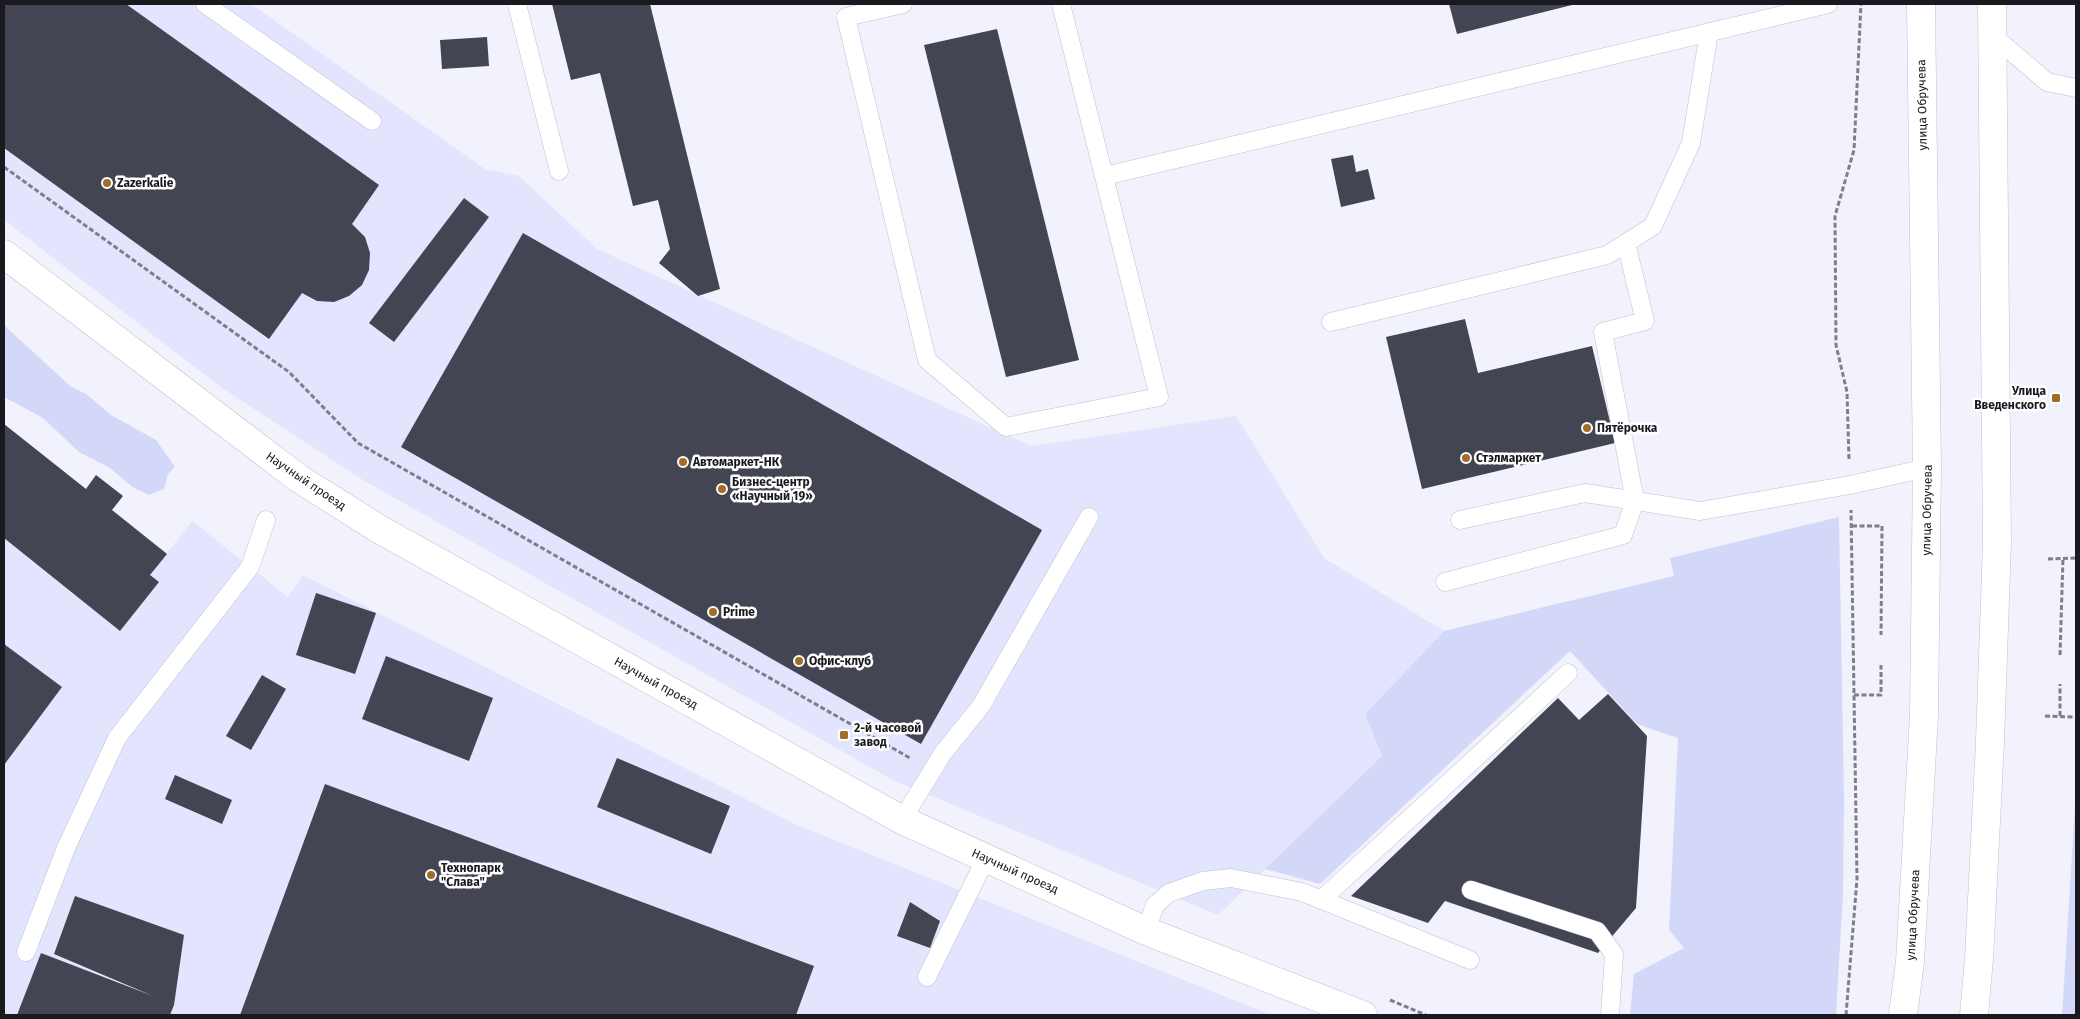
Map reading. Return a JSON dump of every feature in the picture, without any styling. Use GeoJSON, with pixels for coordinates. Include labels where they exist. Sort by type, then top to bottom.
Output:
{"type":"FeatureCollection","features":[{"type":"Feature","properties":{"kind":"main road","name":"улица Обручева"},"geometry":{"type":"LineString","coordinates":[[1903,1015],[1910,962],[1924,715],[1927,468],[1921,4]]}},
{"type":"Feature","properties":{"kind":"main road"},"geometry":{"type":"LineString","coordinates":[[1974,1015],[1980,959],[1997,542],[1992,4]]}},
{"type":"Feature","properties":{"kind":"main road","name":"Научный проезд"},"geometry":{"type":"LineString","coordinates":[[4,254],[298,478],[379,529],[902,820],[1146,931],[1363,1015]]}},
{"type":"Feature","properties":{"kind":"lane"},"geometry":{"type":"LineString","coordinates":[[205,4],[372,121]]}},
{"type":"Feature","properties":{"kind":"lane"},"geometry":{"type":"LineString","coordinates":[[517,4],[559,171]]}},
{"type":"Feature","properties":{"kind":"lane"},"geometry":{"type":"LineString","coordinates":[[903,4],[846,17],[927,360],[1006,427],[1159,397],[1061,4]]}},
{"type":"Feature","properties":{"kind":"lane"},"geometry":{"type":"LineString","coordinates":[[1105,176],[1828,4]]}},
{"type":"Feature","properties":{"kind":"lane"},"geometry":{"type":"LineString","coordinates":[[1331,322],[1607,255],[1652,226],[1691,143],[1709,32]]}},
{"type":"Feature","properties":{"kind":"lane"},"geometry":{"type":"LineString","coordinates":[[1992,34],[2047,82],[2076,88]]}},
{"type":"Feature","properties":{"kind":"lane"},"geometry":{"type":"LineString","coordinates":[[1445,582],[1623,536],[1635,501],[1603,332],[1645,321],[1626,243]]}},
{"type":"Feature","properties":{"kind":"lane"},"geometry":{"type":"LineString","coordinates":[[1460,520],[1585,493],[1700,511],[1850,485],[1927,468]]}},
{"type":"Feature","properties":{"kind":"lane"},"geometry":{"type":"LineString","coordinates":[[902,820],[943,753],[980,706],[1089,517]]}},
{"type":"Feature","properties":{"kind":"lane"},"geometry":{"type":"LineString","coordinates":[[26,952],[66,848],[117,738],[250,567],[266,520]]}},
{"type":"Feature","properties":{"kind":"lane"},"geometry":{"type":"LineString","coordinates":[[1321,900],[1568,673]]}},
{"type":"Feature","properties":{"kind":"lane"},"geometry":{"type":"LineString","coordinates":[[926,978],[986,858]]}},
{"type":"Feature","properties":{"kind":"lane"},"geometry":{"type":"LineString","coordinates":[[1146,931],[1155,905],[1169,893],[1203,880],[1231,878],[1302,892],[1470,960]]}},
{"type":"Feature","properties":{"kind":"lane"},"geometry":{"type":"LineString","coordinates":[[1471,890],[1597,931],[1614,954],[1610,1015]]}},
{"type":"Feature","properties":{"kind":"path"},"geometry":{"type":"LineString","coordinates":[[4,167],[289,372],[358,443],[932,771]]}},
{"type":"Feature","properties":{"kind":"path"},"geometry":{"type":"LineString","coordinates":[[1852,526],[1882,526],[1882,636]]}},
{"type":"Feature","properties":{"kind":"path"},"geometry":{"type":"LineString","coordinates":[[2060,655],[2063,558]]}},
{"type":"Feature","properties":{"kind":"path"},"geometry":{"type":"LineString","coordinates":[[2048,559],[2076,558]]}},
{"type":"Feature","properties":{"kind":"path"},"geometry":{"type":"LineString","coordinates":[[1854,695],[1881,695],[1881,665]]}},
{"type":"Feature","properties":{"kind":"path"},"geometry":{"type":"LineString","coordinates":[[2060,684],[2060,716]]}},
{"type":"Feature","properties":{"kind":"path"},"geometry":{"type":"LineString","coordinates":[[2044,716],[2076,717]]}},
{"type":"Feature","properties":{"kind":"shaded area"},"geometry":{"type":"Polygon","coordinates":[[[4,4],[251,4],[485,169],[519,176],[597,249],[1031,446],[1236,416],[1324,558],[1444,631],[1365,714],[1382,756],[1218,915],[893,780],[363,480],[222,388],[4,220],[4,4]]]}},
{"type":"Feature","properties":{"kind":"shaded area"},"geometry":{"type":"Polygon","coordinates":[[[4,325],[70,386],[86,394],[111,415],[156,440],[175,467],[168,474],[164,489],[149,495],[134,488],[110,468],[79,452],[43,418],[4,397],[4,325]]]}},
{"type":"Feature","properties":{"kind":"shaded area"},"geometry":{"type":"Polygon","coordinates":[[[4,424],[85,489],[96,475],[123,496],[112,510],[167,553],[192,521],[288,597],[303,575],[797,825],[1271,1015],[4,1015],[4,424]]]}},
{"type":"Feature","properties":{"kind":"shaded area"},"geometry":{"type":"Polygon","coordinates":[[[1839,517],[1844,799],[1843,893],[1836,1015],[1630,1015],[1634,974],[1684,948],[1669,930],[1678,738],[1637,724],[1570,651],[1320,884],[1265,869],[1382,756],[1365,714],[1444,631],[1674,576],[1670,558],[1839,517]]]}},
{"type":"Feature","properties":{"kind":"shaded area"},"geometry":{"type":"Polygon","coordinates":[[[2076,789],[2076,1015],[2062,1015],[2076,789]]]}},
{"type":"Feature","properties":{"kind":"building"},"geometry":{"type":"Polygon","coordinates":[[[4,4],[126,4],[379,185],[352,224],[365,237],[370,253],[369,270],[362,285],[349,296],[334,302],[317,301],[302,293],[269,339],[4,148],[4,4]]]}},
{"type":"Feature","properties":{"kind":"building"},"geometry":{"type":"Polygon","coordinates":[[[552,4],[650,4],[720,289],[698,296],[659,263],[670,249],[658,200],[633,206],[600,73],[571,80],[552,4]]]}},
{"type":"Feature","properties":{"kind":"building"},"geometry":{"type":"Polygon","coordinates":[[[1449,4],[1576,4],[1457,34],[1449,4]]]}},
{"type":"Feature","properties":{"kind":"building"},"geometry":{"type":"Polygon","coordinates":[[[997,29],[1079,360],[1006,377],[924,45],[997,29]]]}},
{"type":"Feature","properties":{"kind":"building"},"geometry":{"type":"Polygon","coordinates":[[[487,37],[489,66],[442,69],[440,40],[487,37]]]}},
{"type":"Feature","properties":{"kind":"building"},"geometry":{"type":"Polygon","coordinates":[[[1353,155],[1356,172],[1368,169],[1375,199],[1341,207],[1331,159],[1353,155]]]}},
{"type":"Feature","properties":{"kind":"building"},"geometry":{"type":"Polygon","coordinates":[[[464,198],[489,217],[394,342],[369,323],[464,198]]]}},
{"type":"Feature","properties":{"kind":"building","name":"Бизнес-центр «Научный 19»"},"geometry":{"type":"Polygon","coordinates":[[[523,233],[1042,530],[921,744],[401,447],[523,233]]]}},
{"type":"Feature","properties":{"kind":"building"},"geometry":{"type":"Polygon","coordinates":[[[1465,319],[1478,373],[1592,346],[1615,443],[1422,489],[1386,337],[1465,319]]]}},
{"type":"Feature","properties":{"kind":"building"},"geometry":{"type":"Polygon","coordinates":[[[4,424],[86,489],[96,475],[123,496],[112,510],[167,554],[150,575],[159,582],[120,631],[4,538],[4,424]]]}},
{"type":"Feature","properties":{"kind":"building"},"geometry":{"type":"Polygon","coordinates":[[[316,593],[376,613],[355,674],[296,655],[316,593]]]}},
{"type":"Feature","properties":{"kind":"building"},"geometry":{"type":"Polygon","coordinates":[[[4,644],[62,687],[4,765],[4,644]]]}},
{"type":"Feature","properties":{"kind":"building"},"geometry":{"type":"Polygon","coordinates":[[[386,656],[493,698],[469,761],[362,719],[386,656]]]}},
{"type":"Feature","properties":{"kind":"building"},"geometry":{"type":"Polygon","coordinates":[[[262,675],[286,689],[251,750],[226,736],[262,675]]]}},
{"type":"Feature","properties":{"kind":"building"},"geometry":{"type":"Polygon","coordinates":[[[1608,694],[1647,736],[1636,908],[1598,953],[1445,901],[1428,923],[1351,896],[1558,698],[1579,720],[1608,694]]]}},
{"type":"Feature","properties":{"kind":"building"},"geometry":{"type":"Polygon","coordinates":[[[617,758],[730,806],[711,854],[597,807],[617,758]]]}},
{"type":"Feature","properties":{"kind":"building"},"geometry":{"type":"Polygon","coordinates":[[[175,775],[232,800],[222,824],[165,799],[175,775]]]}},
{"type":"Feature","properties":{"kind":"building","name":"Технопарк \"Слава\""},"geometry":{"type":"Polygon","coordinates":[[[325,784],[814,966],[796,1015],[240,1015],[325,784]]]}},
{"type":"Feature","properties":{"kind":"building"},"geometry":{"type":"Polygon","coordinates":[[[75,896],[184,935],[174,1005],[170,1015],[17,1015],[41,953],[153,996],[54,954],[75,896]]]}},
{"type":"Feature","properties":{"kind":"building"},"geometry":{"type":"Polygon","coordinates":[[[910,902],[940,921],[930,948],[897,936],[910,902]]]}},
{"type":"Feature","properties":{"kind":"place","name":"Zazerkalie"},"geometry":{"type":"Point","coordinates":[107,183]}},
{"type":"Feature","properties":{"kind":"place","name":"Улица Введенского"},"geometry":{"type":"Point","coordinates":[2056,398]}},
{"type":"Feature","properties":{"kind":"place","name":"Пятёрочка"},"geometry":{"type":"Point","coordinates":[1587,428]}},
{"type":"Feature","properties":{"kind":"place","name":"Стэлмаркет"},"geometry":{"type":"Point","coordinates":[1466,458]}},
{"type":"Feature","properties":{"kind":"place","name":"Автомаркет-НК"},"geometry":{"type":"Point","coordinates":[683,462]}},
{"type":"Feature","properties":{"kind":"place","name":"Бизнес-центр «Научный 19»"},"geometry":{"type":"Point","coordinates":[722,489]}},
{"type":"Feature","properties":{"kind":"place","name":"Prime"},"geometry":{"type":"Point","coordinates":[713,612]}},
{"type":"Feature","properties":{"kind":"place","name":"Офис-клуб"},"geometry":{"type":"Point","coordinates":[799,661]}},
{"type":"Feature","properties":{"kind":"place","name":"2-й часовой завод"},"geometry":{"type":"Point","coordinates":[844,735]}},
{"type":"Feature","properties":{"kind":"place","name":"Технопарк \"Слава\""},"geometry":{"type":"Point","coordinates":[431,875]}}]}
